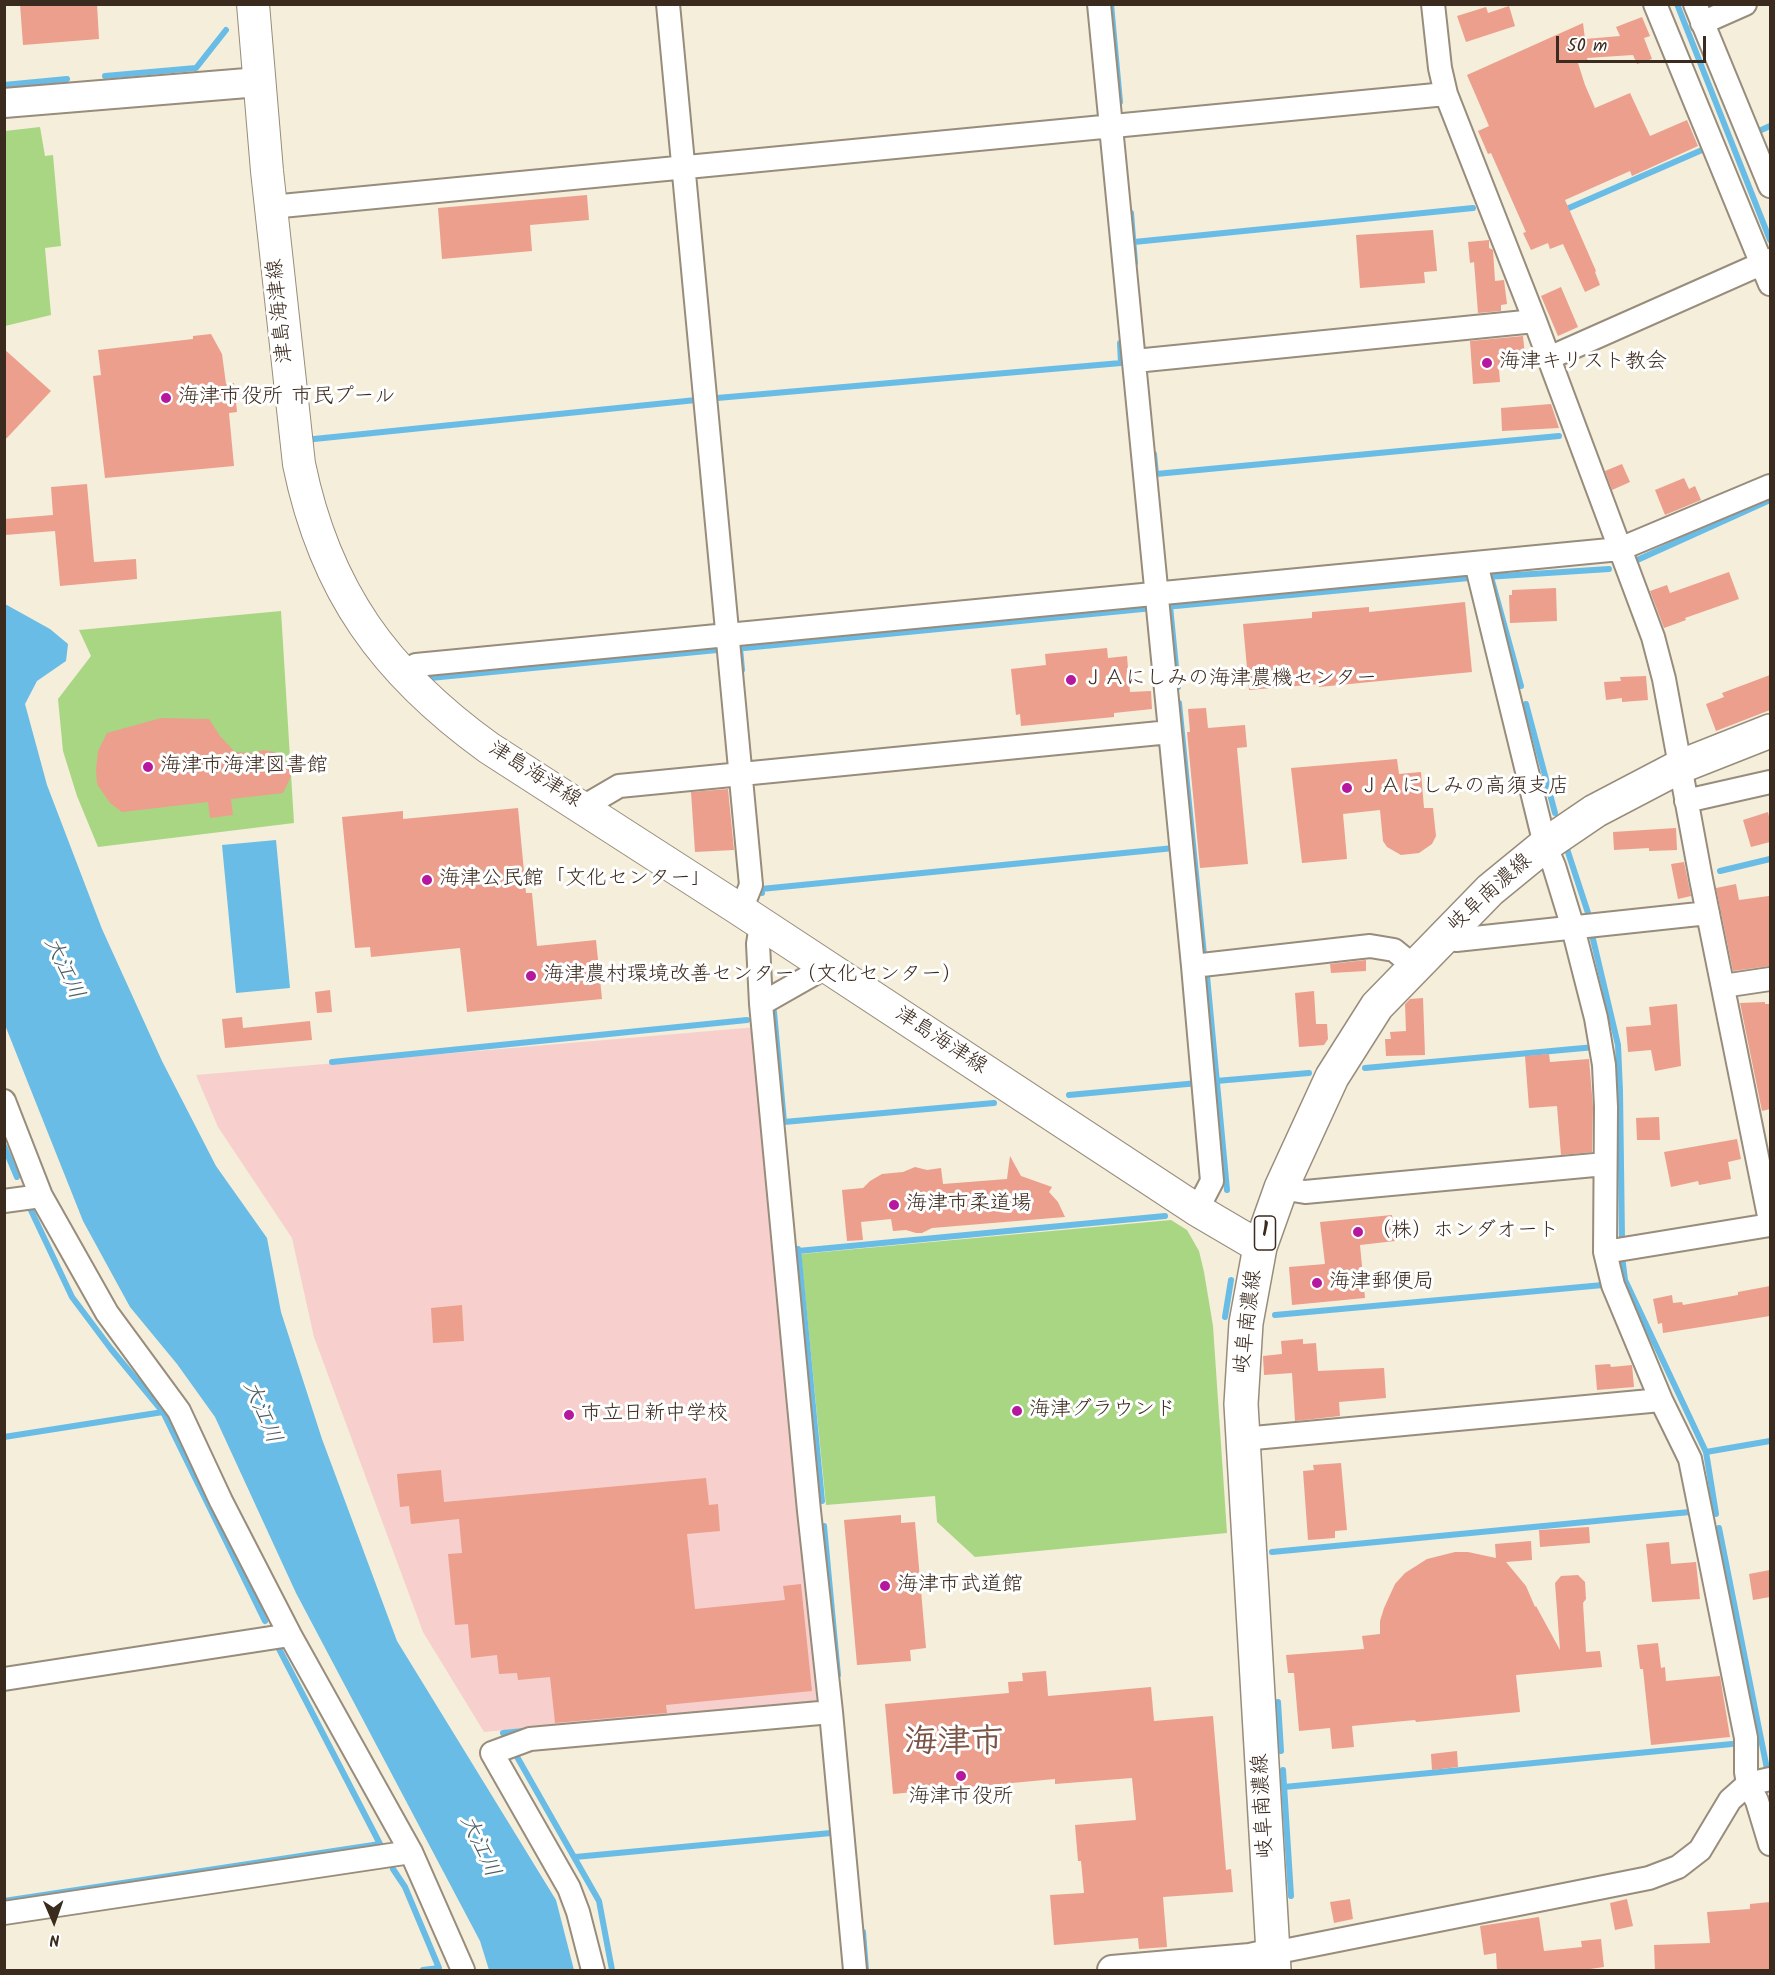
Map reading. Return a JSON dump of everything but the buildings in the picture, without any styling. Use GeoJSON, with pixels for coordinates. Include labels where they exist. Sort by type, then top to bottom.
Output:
{"type":"FeatureCollection","features":[{"type":"Feature","properties":{"kind":"main road","name":"津島海津線"},"geometry":{"type":"LineString","coordinates":[[253,4],[271,207],[296,443],[306,500],[320,543],[337,579],[372,639],[401,672],[458,726],[526,773],[583,807],[1197,1210],[1260,1247]]}},
{"type":"Feature","properties":{"kind":"main road","name":"岐阜南濃線"},"geometry":{"type":"LineString","coordinates":[[1274,1962],[1241,1404],[1246,1323],[1260,1247],[1281,1188],[1332,1077],[1377,1006],[1490,890],[1545,845],[1595,811],[1679,767],[1770,731]]}},
{"type":"Feature","properties":{"kind":"street"},"geometry":{"type":"LineString","coordinates":[[668,4],[751,885],[745,900],[758,944],[761,1004],[855,1971]]}},
{"type":"Feature","properties":{"kind":"street"},"geometry":{"type":"LineString","coordinates":[[1100,4],[1212,1181],[1197,1210]]}},
{"type":"Feature","properties":{"kind":"street"},"geometry":{"type":"LineString","coordinates":[[1433,4],[1440,68],[1446,94],[1535,321],[1653,638],[1664,679],[1679,767],[1770,1223],[1605,1252]]}},
{"type":"Feature","properties":{"kind":"street"},"geometry":{"type":"LineString","coordinates":[[1549,358],[1768,267],[1654,4]]}},
{"type":"Feature","properties":{"kind":"street"},"geometry":{"type":"LineString","coordinates":[[1745,4],[1698,14],[1770,186]]}},
{"type":"Feature","properties":{"kind":"street"},"geometry":{"type":"LineString","coordinates":[[4,103],[259,82]]}},
{"type":"Feature","properties":{"kind":"street"},"geometry":{"type":"LineString","coordinates":[[271,207],[1446,94]]}},
{"type":"Feature","properties":{"kind":"street"},"geometry":{"type":"LineString","coordinates":[[1135,361],[1535,321]]}},
{"type":"Feature","properties":{"kind":"street"},"geometry":{"type":"LineString","coordinates":[[401,672],[416,665],[1620,549],[1770,486]]}},
{"type":"Feature","properties":{"kind":"street"},"geometry":{"type":"LineString","coordinates":[[1476,562],[1545,845],[1554,866],[1573,928],[1596,1018],[1604,1065],[1606,1107],[1605,1252],[1613,1286],[1661,1400],[1690,1459],[1746,1738],[1746,1772],[1759,1782]]}},
{"type":"Feature","properties":{"kind":"street"},"geometry":{"type":"LineString","coordinates":[[583,807],[619,786],[1170,732]]}},
{"type":"Feature","properties":{"kind":"street"},"geometry":{"type":"LineString","coordinates":[[1686,801],[1770,782]]}},
{"type":"Feature","properties":{"kind":"street"},"geometry":{"type":"LineString","coordinates":[[1445,935],[1456,940],[1708,913]]}},
{"type":"Feature","properties":{"kind":"street"},"geometry":{"type":"LineString","coordinates":[[1193,966],[1370,946],[1394,950],[1415,967]]}},
{"type":"Feature","properties":{"kind":"street"},"geometry":{"type":"LineString","coordinates":[[761,1004],[826,966]]}},
{"type":"Feature","properties":{"kind":"street"},"geometry":{"type":"LineString","coordinates":[[1723,986],[1770,979]]}},
{"type":"Feature","properties":{"kind":"street"},"geometry":{"type":"LineString","coordinates":[[4,1101],[41,1196],[107,1313],[179,1411],[221,1501],[290,1635],[411,1852],[463,1971]]}},
{"type":"Feature","properties":{"kind":"street"},"geometry":{"type":"LineString","coordinates":[[1281,1188],[1305,1192],[1605,1164]]}},
{"type":"Feature","properties":{"kind":"street"},"geometry":{"type":"LineString","coordinates":[[4,1201],[41,1196]]}},
{"type":"Feature","properties":{"kind":"street"},"geometry":{"type":"LineString","coordinates":[[1243,1440],[1661,1400]]}},
{"type":"Feature","properties":{"kind":"street"},"geometry":{"type":"LineString","coordinates":[[4,1679],[290,1635]]}},
{"type":"Feature","properties":{"kind":"street"},"geometry":{"type":"LineString","coordinates":[[592,1971],[578,1912],[569,1888],[492,1753],[530,1739],[831,1712]]}},
{"type":"Feature","properties":{"kind":"street"},"geometry":{"type":"LineString","coordinates":[[1759,1782],[1757,1801],[1770,1844]]}},
{"type":"Feature","properties":{"kind":"street"},"geometry":{"type":"LineString","coordinates":[[1112,1971],[1250,1958],[1274,1962],[1649,1878],[1678,1867],[1700,1850],[1730,1800],[1759,1782]]}},
{"type":"Feature","properties":{"kind":"street"},"geometry":{"type":"LineString","coordinates":[[4,1913],[411,1852]]}},
{"type":"Feature","properties":{"kind":"shaded area","name":"市立日新中学校"},"geometry":{"type":"Polygon","coordinates":[[[757,1027],[822,1700],[484,1732],[423,1632],[314,1337],[292,1238],[218,1127],[196,1075],[757,1027]]]}},
{"type":"Feature","properties":{"kind":"green space"},"geometry":{"type":"Polygon","coordinates":[[[40,127],[45,156],[53,155],[61,246],[45,248],[51,315],[5,326],[5,131],[40,127]]]}},
{"type":"Feature","properties":{"kind":"green space"},"geometry":{"type":"Polygon","coordinates":[[[281,611],[294,823],[98,847],[77,796],[63,751],[58,699],[91,656],[79,630],[281,611]]]}},
{"type":"Feature","properties":{"kind":"green space","name":"海津グラウンド"},"geometry":{"type":"Polygon","coordinates":[[[1171,1220],[1187,1230],[1199,1251],[1204,1272],[1213,1326],[1227,1533],[975,1557],[937,1522],[935,1496],[826,1505],[801,1254],[1171,1220]]]}},
{"type":"Feature","properties":{"kind":"water","name":"大江川"},"geometry":{"type":"Polygon","coordinates":[[[5,604],[50,629],[68,644],[66,661],[37,681],[25,704],[47,785],[102,929],[162,1061],[216,1166],[267,1238],[281,1312],[322,1439],[397,1641],[556,1900],[574,1970],[489,1970],[480,1941],[296,1593],[215,1417],[177,1364],[130,1307],[83,1221],[5,1025],[5,604]]]}},
{"type":"Feature","properties":{"kind":"water"},"geometry":{"type":"Polygon","coordinates":[[[276,840],[290,988],[236,993],[222,845],[276,840]]]}},
{"type":"Feature","properties":{"kind":"waterway"},"geometry":{"type":"LineString","coordinates":[[1111,4],[1120,102]]}},
{"type":"Feature","properties":{"kind":"waterway"},"geometry":{"type":"LineString","coordinates":[[1677,4],[1770,240]]}},
{"type":"Feature","properties":{"kind":"waterway"},"geometry":{"type":"LineString","coordinates":[[105,76],[196,68],[226,30]]}},
{"type":"Feature","properties":{"kind":"waterway"},"geometry":{"type":"LineString","coordinates":[[4,85],[67,79]]}},
{"type":"Feature","properties":{"kind":"waterway"},"geometry":{"type":"LineString","coordinates":[[1759,131],[1770,126]]}},
{"type":"Feature","properties":{"kind":"waterway"},"geometry":{"type":"LineString","coordinates":[[1562,211],[1702,150]]}},
{"type":"Feature","properties":{"kind":"waterway"},"geometry":{"type":"LineString","coordinates":[[1134,242],[1473,208]]}},
{"type":"Feature","properties":{"kind":"waterway"},"geometry":{"type":"LineString","coordinates":[[1131,213],[1135,263]]}},
{"type":"Feature","properties":{"kind":"waterway"},"geometry":{"type":"LineString","coordinates":[[717,398],[1121,363],[1120,343],[1124,342]]}},
{"type":"Feature","properties":{"kind":"waterway"},"geometry":{"type":"LineString","coordinates":[[314,439],[696,400]]}},
{"type":"Feature","properties":{"kind":"waterway"},"geometry":{"type":"LineString","coordinates":[[1154,454],[1156,474],[1559,436]]}},
{"type":"Feature","properties":{"kind":"waterway"},"geometry":{"type":"LineString","coordinates":[[1635,561],[1770,500]]}},
{"type":"Feature","properties":{"kind":"waterway"},"geometry":{"type":"LineString","coordinates":[[1486,577],[1609,569]]}},
{"type":"Feature","properties":{"kind":"waterway"},"geometry":{"type":"LineString","coordinates":[[1491,577],[1521,686]]}},
{"type":"Feature","properties":{"kind":"waterway"},"geometry":{"type":"LineString","coordinates":[[1165,607],[1469,578]]}},
{"type":"Feature","properties":{"kind":"waterway"},"geometry":{"type":"LineString","coordinates":[[1170,606],[1178,687]]}},
{"type":"Feature","properties":{"kind":"waterway"},"geometry":{"type":"LineString","coordinates":[[734,649],[1153,608]]}},
{"type":"Feature","properties":{"kind":"waterway"},"geometry":{"type":"LineString","coordinates":[[740,648],[742,670]]}},
{"type":"Feature","properties":{"kind":"waterway"},"geometry":{"type":"LineString","coordinates":[[430,678],[717,650]]}},
{"type":"Feature","properties":{"kind":"waterway"},"geometry":{"type":"LineString","coordinates":[[1179,703],[1204,955]]}},
{"type":"Feature","properties":{"kind":"waterway"},"geometry":{"type":"LineString","coordinates":[[1526,704],[1555,813]]}},
{"type":"Feature","properties":{"kind":"waterway"},"geometry":{"type":"LineString","coordinates":[[1566,846],[1590,919]]}},
{"type":"Feature","properties":{"kind":"waterway"},"geometry":{"type":"LineString","coordinates":[[762,893],[761,889],[1174,848]]}},
{"type":"Feature","properties":{"kind":"waterway"},"geometry":{"type":"LineString","coordinates":[[1720,871],[1770,859]]}},
{"type":"Feature","properties":{"kind":"waterway"},"geometry":{"type":"LineString","coordinates":[[1592,935],[1618,1045],[1622,1239]]}},
{"type":"Feature","properties":{"kind":"waterway"},"geometry":{"type":"LineString","coordinates":[[1207,976],[1227,1190]]}},
{"type":"Feature","properties":{"kind":"waterway"},"geometry":{"type":"LineString","coordinates":[[774,1012],[784,1122],[994,1103]]}},
{"type":"Feature","properties":{"kind":"waterway"},"geometry":{"type":"LineString","coordinates":[[332,1062],[747,1020]]}},
{"type":"Feature","properties":{"kind":"waterway"},"geometry":{"type":"LineString","coordinates":[[1365,1068],[1595,1047]]}},
{"type":"Feature","properties":{"kind":"waterway"},"geometry":{"type":"LineString","coordinates":[[1216,1081],[1309,1073]]}},
{"type":"Feature","properties":{"kind":"waterway"},"geometry":{"type":"LineString","coordinates":[[1069,1095],[1198,1083]]}},
{"type":"Feature","properties":{"kind":"waterway"},"geometry":{"type":"LineString","coordinates":[[4,1146],[17,1177]]}},
{"type":"Feature","properties":{"kind":"waterway"},"geometry":{"type":"LineString","coordinates":[[28,1204],[72,1297],[163,1412],[265,1621]]}},
{"type":"Feature","properties":{"kind":"waterway"},"geometry":{"type":"LineString","coordinates":[[798,1251],[1165,1216]]}},
{"type":"Feature","properties":{"kind":"waterway"},"geometry":{"type":"LineString","coordinates":[[798,1249],[822,1501]]}},
{"type":"Feature","properties":{"kind":"waterway"},"geometry":{"type":"LineString","coordinates":[[1622,1256],[1625,1280],[1706,1452],[1716,1514]]}},
{"type":"Feature","properties":{"kind":"waterway"},"geometry":{"type":"LineString","coordinates":[[1225,1317],[1231,1280]]}},
{"type":"Feature","properties":{"kind":"waterway"},"geometry":{"type":"LineString","coordinates":[[1275,1315],[1603,1285]]}},
{"type":"Feature","properties":{"kind":"waterway"},"geometry":{"type":"LineString","coordinates":[[4,1437],[163,1412]]}},
{"type":"Feature","properties":{"kind":"waterway"},"geometry":{"type":"LineString","coordinates":[[1706,1452],[1770,1441]]}},
{"type":"Feature","properties":{"kind":"waterway"},"geometry":{"type":"LineString","coordinates":[[1272,1552],[1690,1512]]}},
{"type":"Feature","properties":{"kind":"waterway"},"geometry":{"type":"LineString","coordinates":[[824,1526],[838,1675]]}},
{"type":"Feature","properties":{"kind":"waterway"},"geometry":{"type":"LineString","coordinates":[[1719,1528],[1768,1774]]}},
{"type":"Feature","properties":{"kind":"waterway"},"geometry":{"type":"LineString","coordinates":[[4,1901],[380,1844],[276,1643]]}},
{"type":"Feature","properties":{"kind":"waterway"},"geometry":{"type":"LineString","coordinates":[[1278,1702],[1281,1751]]}},
{"type":"Feature","properties":{"kind":"waterway"},"geometry":{"type":"LineString","coordinates":[[506,1738],[503,1733],[523,1731]]}},
{"type":"Feature","properties":{"kind":"waterway"},"geometry":{"type":"LineString","coordinates":[[1284,1787],[1732,1744]]}},
{"type":"Feature","properties":{"kind":"waterway"},"geometry":{"type":"LineString","coordinates":[[516,1755],[599,1901],[612,1970]]}},
{"type":"Feature","properties":{"kind":"waterway"},"geometry":{"type":"LineString","coordinates":[[1283,1770],[1291,1896]]}},
{"type":"Feature","properties":{"kind":"waterway"},"geometry":{"type":"LineString","coordinates":[[575,1857],[831,1833]]}},
{"type":"Feature","properties":{"kind":"waterway"},"geometry":{"type":"LineString","coordinates":[[393,1869],[405,1887],[439,1968]]}},
{"type":"Feature","properties":{"kind":"waterway"},"geometry":{"type":"LineString","coordinates":[[863,1932],[866,1970]]}},
{"type":"Feature","properties":{"kind":"waterway"},"geometry":{"type":"LineString","coordinates":[[423,1970],[439,1968],[439,1970]]}},
{"type":"Feature","properties":{"kind":"place","name":"海津キリスト教会"},"geometry":{"type":"Point","coordinates":[1487,363]}},
{"type":"Feature","properties":{"kind":"place","name":"海津市役所 市民プール"},"geometry":{"type":"Point","coordinates":[166,398]}},
{"type":"Feature","properties":{"kind":"place","name":"ＪＡにしみの海津農機センター"},"geometry":{"type":"Point","coordinates":[1071,680]}},
{"type":"Feature","properties":{"kind":"place","name":"海津市海津図書館"},"geometry":{"type":"Point","coordinates":[148,767]}},
{"type":"Feature","properties":{"kind":"place","name":"ＪＡにしみの高須支店"},"geometry":{"type":"Point","coordinates":[1347,788]}},
{"type":"Feature","properties":{"kind":"place","name":"海津公民館「文化センター」"},"geometry":{"type":"Point","coordinates":[427,880]}},
{"type":"Feature","properties":{"kind":"place","name":"海津農村環境改善センター（文化センター）"},"geometry":{"type":"Point","coordinates":[531,976]}},
{"type":"Feature","properties":{"kind":"place","name":"海津市柔道場"},"geometry":{"type":"Point","coordinates":[894,1205]}},
{"type":"Feature","properties":{"kind":"place","name":"（株）ホンダオート"},"geometry":{"type":"Point","coordinates":[1358,1232]}},
{"type":"Feature","properties":{"kind":"place","name":"海津郵便局"},"geometry":{"type":"Point","coordinates":[1317,1283]}},
{"type":"Feature","properties":{"kind":"place","name":"海津グラウンド"},"geometry":{"type":"Point","coordinates":[1017,1411]}},
{"type":"Feature","properties":{"kind":"place","name":"市立日新中学校"},"geometry":{"type":"Point","coordinates":[569,1415]}},
{"type":"Feature","properties":{"kind":"place","name":"海津市武道館"},"geometry":{"type":"Point","coordinates":[885,1586]}},
{"type":"Feature","properties":{"kind":"place","name":"海津市役所"},"geometry":{"type":"Point","coordinates":[961,1776]}},
{"type":"Feature","properties":{"kind":"district","name":"海津市"},"geometry":{"type":"Point","coordinates":[954,1745]}}]}
